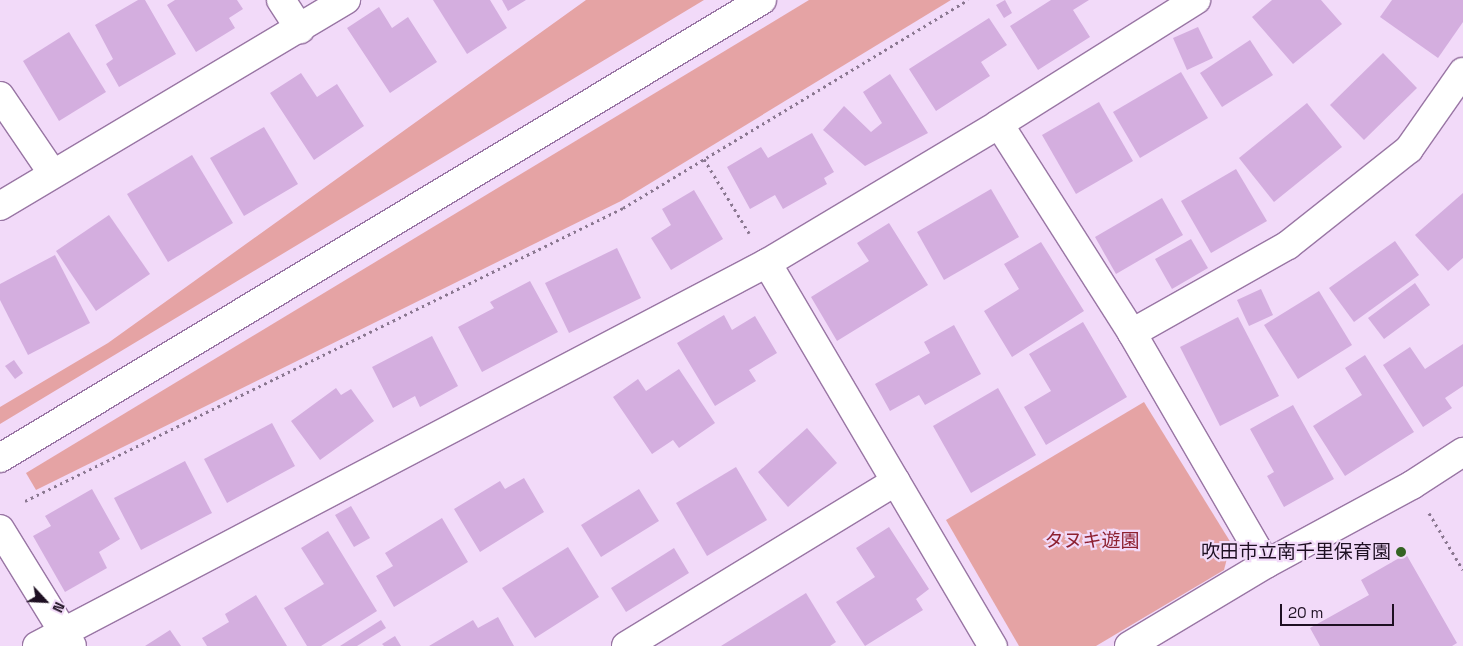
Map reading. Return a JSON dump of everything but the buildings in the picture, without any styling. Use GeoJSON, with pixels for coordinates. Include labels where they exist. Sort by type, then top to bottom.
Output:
{"type":"FeatureCollection","features":[{"type":"Feature","properties":{"kind":"street"},"geometry":{"type":"LineString","coordinates":[[281,0],[300,29]]}},
{"type":"Feature","properties":{"kind":"street"},"geometry":{"type":"LineString","coordinates":[[0,206],[346,0]]}},
{"type":"Feature","properties":{"kind":"street"},"geometry":{"type":"LineString","coordinates":[[0,458],[762,0]]}},
{"type":"Feature","properties":{"kind":"street"},"geometry":{"type":"LineString","coordinates":[[36,646],[67,638],[767,262],[1000,124],[1196,0]]}},
{"type":"Feature","properties":{"kind":"street"},"geometry":{"type":"LineString","coordinates":[[1132,333],[1296,239],[1409,148],[1463,72]]}},
{"type":"Feature","properties":{"kind":"street"},"geometry":{"type":"LineString","coordinates":[[0,96],[53,174]]}},
{"type":"Feature","properties":{"kind":"street"},"geometry":{"type":"LineString","coordinates":[[1000,124],[1132,333],[1266,564]]}},
{"type":"Feature","properties":{"kind":"street"},"geometry":{"type":"LineString","coordinates":[[767,262],[993,646]]}},
{"type":"Feature","properties":{"kind":"street"},"geometry":{"type":"LineString","coordinates":[[1130,646],[1266,564],[1412,485],[1463,452]]}},
{"type":"Feature","properties":{"kind":"street"},"geometry":{"type":"LineString","coordinates":[[626,646],[896,481]]}},
{"type":"Feature","properties":{"kind":"street"},"geometry":{"type":"LineString","coordinates":[[0,529],[67,638]]}},
{"type":"Feature","properties":{"kind":"path"},"geometry":{"type":"LineString","coordinates":[[26,501],[623,208],[968,0]]}},
{"type":"Feature","properties":{"kind":"path"},"geometry":{"type":"LineString","coordinates":[[704,159],[767,262]]}},
{"type":"Feature","properties":{"kind":"path"},"geometry":{"type":"LineString","coordinates":[[1412,485],[1463,570]]}},
{"type":"Feature","properties":{"kind":"green space"},"geometry":{"type":"Polygon","coordinates":[[[586,0],[704,0],[0,424],[0,407],[108,343],[586,0]]]}},
{"type":"Feature","properties":{"kind":"green space"},"geometry":{"type":"Polygon","coordinates":[[[809,0],[951,0],[621,201],[36,490],[26,473],[809,0]]]}},
{"type":"Feature","properties":{"kind":"green space","name":"タヌキ遊園"},"geometry":{"type":"Polygon","coordinates":[[[1144,402],[1231,543],[1224,570],[1096,646],[1019,646],[946,520],[1144,402]]]}},
{"type":"Feature","properties":{"kind":"place","name":"吹田市立南千里保育園"},"geometry":{"type":"Point","coordinates":[1401,552]}}]}
